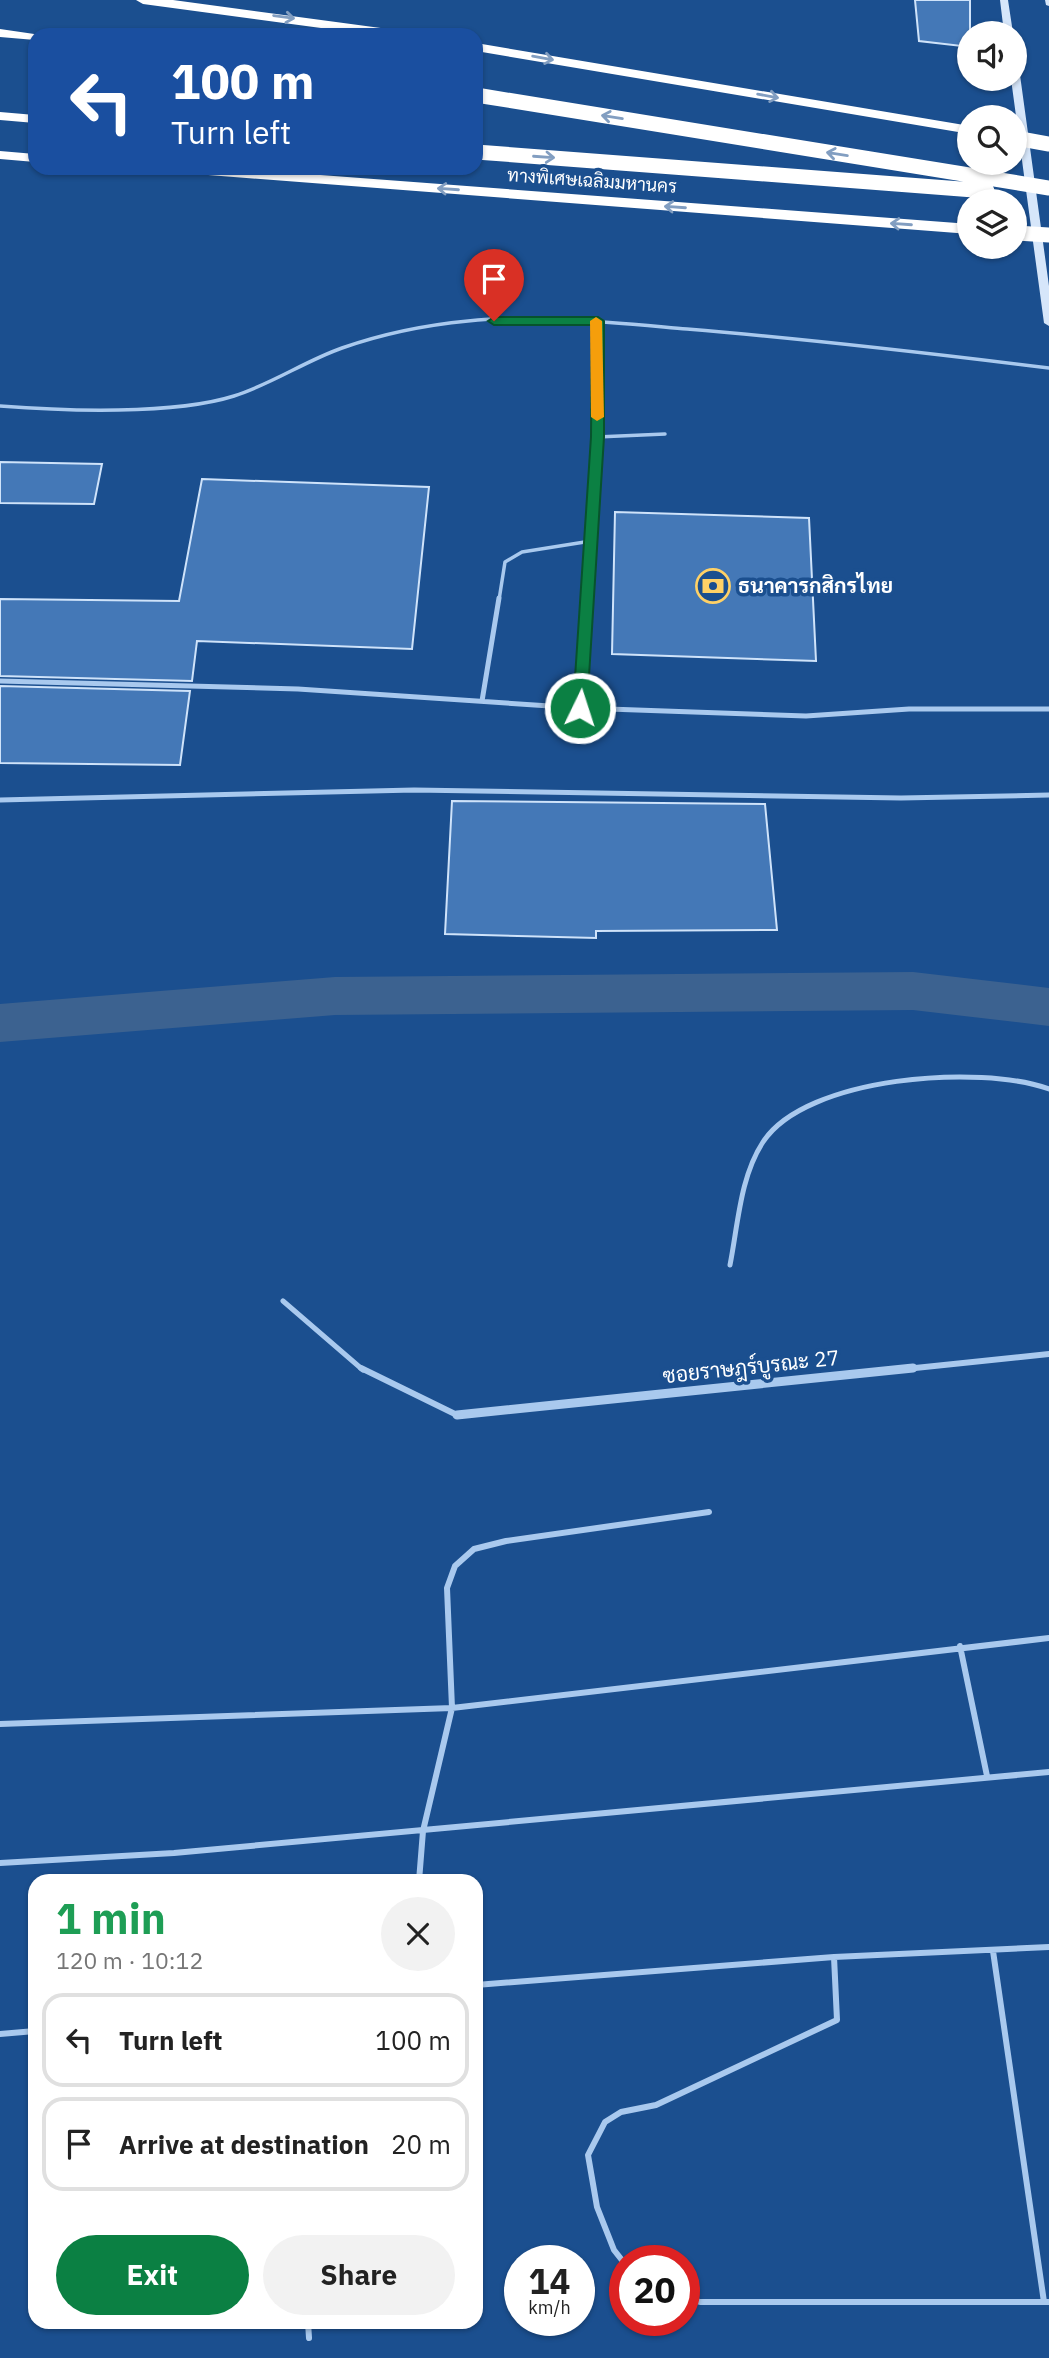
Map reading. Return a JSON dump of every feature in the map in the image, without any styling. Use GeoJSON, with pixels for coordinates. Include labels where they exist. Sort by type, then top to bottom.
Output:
{"type":"FeatureCollection","features":[{"type":"Feature","properties":{"kind":"highway"},"geometry":{"type":"LineString","coordinates":[[144,0],[351,28]]}},
{"type":"Feature","properties":{"kind":"highway"},"geometry":{"type":"LineString","coordinates":[[0,33],[28,35]]}},
{"type":"Feature","properties":{"kind":"highway"},"geometry":{"type":"LineString","coordinates":[[483,48],[957,128]]}},
{"type":"Feature","properties":{"kind":"highway"},"geometry":{"type":"LineString","coordinates":[[483,96],[1049,188]]}},
{"type":"Feature","properties":{"kind":"highway"},"geometry":{"type":"LineString","coordinates":[[0,116],[28,118]]}},
{"type":"Feature","properties":{"kind":"highway"},"geometry":{"type":"LineString","coordinates":[[1027,140],[1049,144]]}},
{"type":"Feature","properties":{"kind":"highway","name":"ทางพิเศษเฉลิมมหานคร"},"geometry":{"type":"LineString","coordinates":[[483,153],[1049,196]]}},
{"type":"Feature","properties":{"kind":"highway"},"geometry":{"type":"LineString","coordinates":[[0,155],[28,157]]}},
{"type":"Feature","properties":{"kind":"highway","name":"ทางพิเศษเฉลิมมหานคร"},"geometry":{"type":"LineString","coordinates":[[262,175],[957,228]]}},
{"type":"Feature","properties":{"kind":"highway"},"geometry":{"type":"LineString","coordinates":[[1027,234],[1049,236]]}},
{"type":"Feature","properties":{"kind":"main road"},"geometry":{"type":"LineString","coordinates":[[1004,0],[1007,21]]}},
{"type":"Feature","properties":{"kind":"main road"},"geometry":{"type":"LineString","coordinates":[[1017,91],[1049,323]]}},
{"type":"Feature","properties":{"kind":"street","name":"ซอยราษฎร์บูรณะ 27"},"geometry":{"type":"LineString","coordinates":[[457,1415],[1049,1354]]}},
{"type":"Feature","properties":{"kind":"lane"},"geometry":{"type":"LineString","coordinates":[[0,406],[49,409],[167,407],[212,402],[237,395],[342,348],[395,333],[468,321],[598,321],[832,341],[1049,368]]}},
{"type":"Feature","properties":{"kind":"lane"},"geometry":{"type":"LineString","coordinates":[[580,708],[597,437],[598,321]]}},
{"type":"Feature","properties":{"kind":"lane"},"geometry":{"type":"LineString","coordinates":[[597,437],[664,434]]}},
{"type":"Feature","properties":{"kind":"lane"},"geometry":{"type":"LineString","coordinates":[[482,701],[505,562],[522,552],[591,541]]}},
{"type":"Feature","properties":{"kind":"lane"},"geometry":{"type":"LineString","coordinates":[[0,681],[298,689],[580,708],[806,716],[909,709],[1049,709]]}},
{"type":"Feature","properties":{"kind":"lane"},"geometry":{"type":"LineString","coordinates":[[0,800],[414,790],[901,798],[1049,795]]}},
{"type":"Feature","properties":{"kind":"lane"},"geometry":{"type":"LineString","coordinates":[[730,1265],[755,1155],[775,1126],[811,1105],[892,1081],[991,1074],[1037,1082],[1049,1089]]}},
{"type":"Feature","properties":{"kind":"lane"},"geometry":{"type":"LineString","coordinates":[[283,1301],[364,1371],[457,1415]]}},
{"type":"Feature","properties":{"kind":"lane"},"geometry":{"type":"LineString","coordinates":[[420,1874],[423,1831],[452,1708],[447,1588],[455,1566],[474,1549],[506,1541],[709,1512]]}},
{"type":"Feature","properties":{"kind":"lane"},"geometry":{"type":"LineString","coordinates":[[0,1724],[452,1708],[960,1646],[1049,1638]]}},
{"type":"Feature","properties":{"kind":"lane"},"geometry":{"type":"LineString","coordinates":[[960,1646],[987,1776]]}},
{"type":"Feature","properties":{"kind":"lane"},"geometry":{"type":"LineString","coordinates":[[0,1863],[174,1853],[1049,1772]]}},
{"type":"Feature","properties":{"kind":"lane"},"geometry":{"type":"LineString","coordinates":[[483,1984],[834,1957],[1049,1947]]}},
{"type":"Feature","properties":{"kind":"lane"},"geometry":{"type":"LineString","coordinates":[[700,2302],[1046,2302],[993,1951]]}},
{"type":"Feature","properties":{"kind":"lane"},"geometry":{"type":"LineString","coordinates":[[612,2245],[597,2207],[587,2155],[605,2122],[621,2112],[656,2105],[837,2020],[834,1957]]}},
{"type":"Feature","properties":{"kind":"lane"},"geometry":{"type":"LineString","coordinates":[[0,2034],[28,2032]]}},
{"type":"Feature","properties":{"kind":"lane"},"geometry":{"type":"LineString","coordinates":[[308,2329],[309,2338]]}},
{"type":"Feature","properties":{"kind":"building"},"geometry":{"type":"Polygon","coordinates":[[[915,0],[970,0],[970,21],[957,21],[957,45],[919,41],[915,0]]]}},
{"type":"Feature","properties":{"kind":"building"},"geometry":{"type":"Polygon","coordinates":[[[0,462],[102,464],[94,504],[0,503],[0,462]]]}},
{"type":"Feature","properties":{"kind":"building"},"geometry":{"type":"Polygon","coordinates":[[[202,479],[429,487],[412,649],[197,641],[192,681],[0,676],[0,599],[179,601],[202,479]]]}},
{"type":"Feature","properties":{"kind":"building","name":"ธนาคารกสิกรไทย"},"geometry":{"type":"Polygon","coordinates":[[[615,512],[809,518],[816,661],[612,654],[615,512]]]}},
{"type":"Feature","properties":{"kind":"building"},"geometry":{"type":"Polygon","coordinates":[[[0,686],[190,691],[180,765],[0,763],[0,686]]]}},
{"type":"Feature","properties":{"kind":"building"},"geometry":{"type":"Polygon","coordinates":[[[452,801],[765,804],[777,930],[596,931],[596,938],[445,934],[452,801]]]}},
{"type":"Feature","properties":{"kind":"waterway"},"geometry":{"type":"LineString","coordinates":[[0,1023],[335,996],[913,991],[1049,1007]]}},
{"type":"Feature","properties":{"kind":"slow traffic"},"geometry":{"type":"LineString","coordinates":[[596,321],[597,417]]}},
{"type":"Feature","properties":{"kind":"place","name":"ธนาคารกสิกรไทย"},"geometry":{"type":"Point","coordinates":[713,586]}},
{"type":"Feature","properties":{"kind":"route"},"geometry":{"type":"LineString","coordinates":[[494,321],[598,321],[597,437],[580,708]]}}]}
